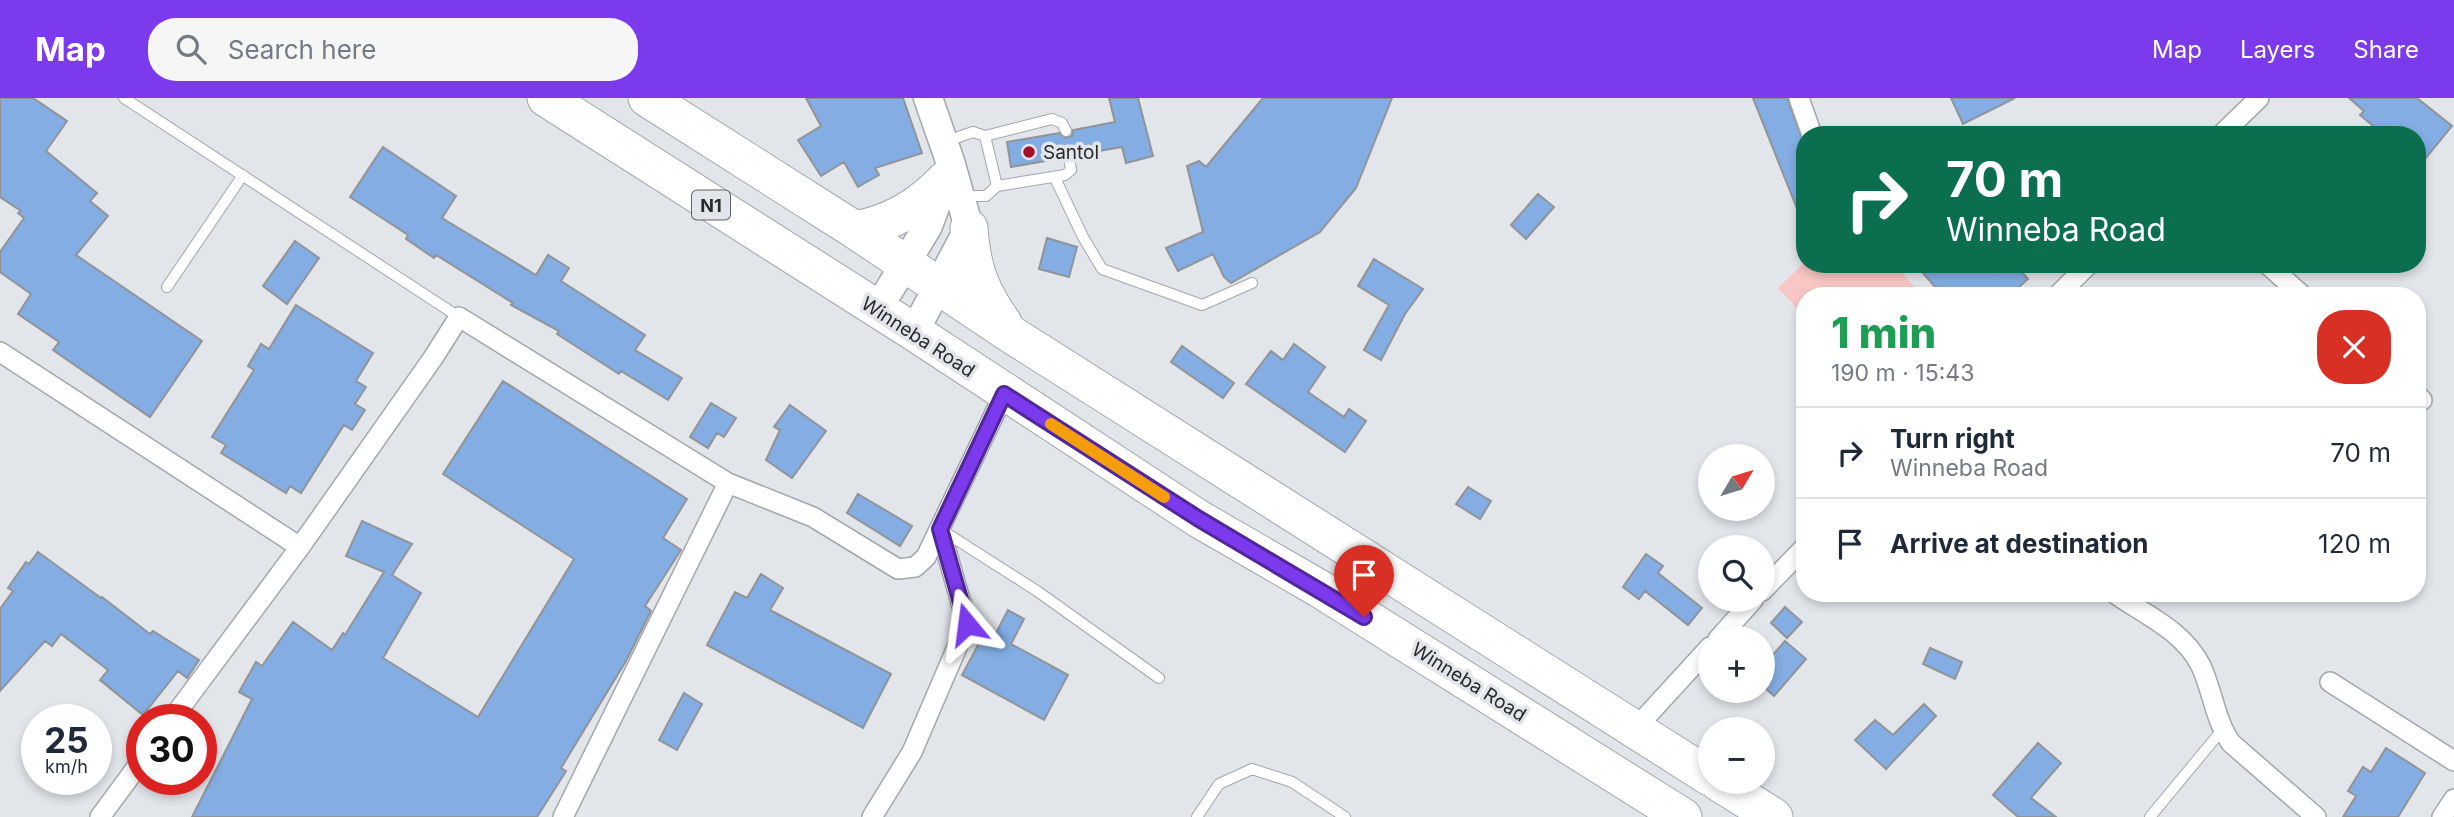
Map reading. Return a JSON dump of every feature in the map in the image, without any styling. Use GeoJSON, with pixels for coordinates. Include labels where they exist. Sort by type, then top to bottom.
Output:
{"type":"FeatureCollection","features":[{"type":"Feature","properties":{"kind":"highway","name":"Winneba Road"},"geometry":{"type":"LineString","coordinates":[[547,98],[914,332],[1004,394],[1199,519],[1320,589],[1682,817]]}},
{"type":"Feature","properties":{"kind":"highway"},"geometry":{"type":"LineString","coordinates":[[647,98],[855,230],[1012,335],[1698,771]]}},
{"type":"Feature","properties":{"kind":"highway"},"geometry":{"type":"LineString","coordinates":[[855,230],[875,226],[914,208],[954,181],[978,282],[991,307],[1012,335]]}},
{"type":"Feature","properties":{"kind":"highway"},"geometry":{"type":"LineString","coordinates":[[1737,794],[1774,817]]}},
{"type":"Feature","properties":{"kind":"street"},"geometry":{"type":"LineString","coordinates":[[914,332],[939,286],[954,181],[928,98]]}},
{"type":"Feature","properties":{"kind":"street"},"geometry":{"type":"LineString","coordinates":[[1799,98],[1809,126]]}},
{"type":"Feature","properties":{"kind":"street"},"geometry":{"type":"LineString","coordinates":[[2230,126],[2259,98]]}},
{"type":"Feature","properties":{"kind":"street"},"geometry":{"type":"LineString","coordinates":[[877,310],[954,181]]}},
{"type":"Feature","properties":{"kind":"street"},"geometry":{"type":"LineString","coordinates":[[2064,287],[2075,273]]}},
{"type":"Feature","properties":{"kind":"street"},"geometry":{"type":"LineString","coordinates":[[2277,273],[2293,287]]}},
{"type":"Feature","properties":{"kind":"street"},"geometry":{"type":"LineString","coordinates":[[183,704],[300,547],[459,317],[728,483],[813,517],[898,569],[915,567],[926,557],[1004,394]]}},
{"type":"Feature","properties":{"kind":"street"},"geometry":{"type":"LineString","coordinates":[[0,352],[300,547]]}},
{"type":"Feature","properties":{"kind":"street"},"geometry":{"type":"LineString","coordinates":[[563,817],[728,483]]}},
{"type":"Feature","properties":{"kind":"street"},"geometry":{"type":"LineString","coordinates":[[872,817],[912,752],[967,624],[940,529]]}},
{"type":"Feature","properties":{"kind":"street"},"geometry":{"type":"LineString","coordinates":[[1775,578],[1796,556]]}},
{"type":"Feature","properties":{"kind":"street"},"geometry":{"type":"LineString","coordinates":[[2128,602],[2182,639],[2200,666],[2222,730],[2231,743],[2316,817]]}},
{"type":"Feature","properties":{"kind":"street"},"geometry":{"type":"LineString","coordinates":[[1730,626],[1742,612]]}},
{"type":"Feature","properties":{"kind":"street"},"geometry":{"type":"LineString","coordinates":[[1633,730],[1698,660]]}},
{"type":"Feature","properties":{"kind":"street"},"geometry":{"type":"LineString","coordinates":[[2330,682],[2454,761]]}},
{"type":"Feature","properties":{"kind":"street"},"geometry":{"type":"LineString","coordinates":[[100,817],[126,782]]}},
{"type":"Feature","properties":{"kind":"street"},"geometry":{"type":"LineString","coordinates":[[2442,817],[2454,799]]}},
{"type":"Feature","properties":{"kind":"lane"},"geometry":{"type":"LineString","coordinates":[[124,98],[459,317]]}},
{"type":"Feature","properties":{"kind":"lane"},"geometry":{"type":"LineString","coordinates":[[1066,131],[1062,123],[1052,119],[985,136],[973,132],[954,181],[986,196],[997,186],[1065,175],[1071,170],[1069,157]]}},
{"type":"Feature","properties":{"kind":"lane"},"geometry":{"type":"LineString","coordinates":[[985,136],[997,186]]}},
{"type":"Feature","properties":{"kind":"lane"},"geometry":{"type":"LineString","coordinates":[[167,287],[243,175]]}},
{"type":"Feature","properties":{"kind":"lane"},"geometry":{"type":"LineString","coordinates":[[1055,178],[1083,237],[1102,269],[1202,305],[1252,283]]}},
{"type":"Feature","properties":{"kind":"lane"},"geometry":{"type":"LineString","coordinates":[[940,529],[1037,591],[1159,678]]}},
{"type":"Feature","properties":{"kind":"lane"},"geometry":{"type":"LineString","coordinates":[[2150,817],[2222,730]]}},
{"type":"Feature","properties":{"kind":"lane"},"geometry":{"type":"LineString","coordinates":[[1197,817],[1219,784],[1252,769],[1292,782],[1345,817]]}},
{"type":"Feature","properties":{"kind":"shaded area"},"geometry":{"type":"Polygon","coordinates":[[[1796,271],[1796,273],[1902,273],[1915,287],[1796,287],[1796,307],[1778,288],[1796,271]]]}},
{"type":"Feature","properties":{"kind":"building"},"geometry":{"type":"Polygon","coordinates":[[[0,98],[33,98],[67,121],[46,151],[97,193],[90,201],[108,216],[76,255],[202,341],[150,417],[53,350],[59,342],[18,314],[31,294],[0,272],[0,252],[24,218],[18,213],[21,211],[0,197],[0,98]]]}},
{"type":"Feature","properties":{"kind":"building"},"geometry":{"type":"Polygon","coordinates":[[[806,98],[903,98],[922,153],[875,168],[879,175],[858,187],[844,162],[821,176],[798,140],[821,126],[806,98]]]}},
{"type":"Feature","properties":{"kind":"building"},"geometry":{"type":"Polygon","coordinates":[[[1109,98],[1138,98],[1153,156],[1126,163],[1122,147],[1076,155],[1069,150],[1064,152],[1062,158],[1011,167],[1007,142],[1059,133],[1066,138],[1072,136],[1073,130],[1115,122],[1109,98]]]}},
{"type":"Feature","properties":{"kind":"building"},"geometry":{"type":"Polygon","coordinates":[[[1263,98],[1392,98],[1356,188],[1320,232],[1231,283],[1224,277],[1213,254],[1178,271],[1166,248],[1203,232],[1187,166],[1199,161],[1206,167],[1263,98]]]}},
{"type":"Feature","properties":{"kind":"building"},"geometry":{"type":"Polygon","coordinates":[[[1753,98],[1787,98],[1797,126],[1796,206],[1753,98]]]}},
{"type":"Feature","properties":{"kind":"building"},"geometry":{"type":"Polygon","coordinates":[[[1951,98],[2015,98],[1963,124],[1951,98]]]}},
{"type":"Feature","properties":{"kind":"building"},"geometry":{"type":"Polygon","coordinates":[[[2349,98],[2417,98],[2452,126],[2426,158],[2426,126],[2373,126],[2360,115],[2364,111],[2349,98]]]}},
{"type":"Feature","properties":{"kind":"building"},"geometry":{"type":"Polygon","coordinates":[[[383,147],[456,196],[442,218],[536,275],[548,255],[569,268],[561,281],[645,335],[635,350],[682,378],[668,400],[621,371],[619,374],[557,334],[559,331],[511,305],[513,303],[436,255],[434,258],[406,239],[408,235],[350,197],[383,147]]]}},
{"type":"Feature","properties":{"kind":"building"},"geometry":{"type":"Polygon","coordinates":[[[1538,194],[1554,207],[1526,239],[1511,225],[1538,194]]]}},
{"type":"Feature","properties":{"kind":"building"},"geometry":{"type":"Polygon","coordinates":[[[1047,238],[1077,247],[1069,277],[1039,269],[1047,238]]]}},
{"type":"Feature","properties":{"kind":"building"},"geometry":{"type":"Polygon","coordinates":[[[295,241],[319,258],[287,304],[263,286],[295,241]]]}},
{"type":"Feature","properties":{"kind":"building"},"geometry":{"type":"Polygon","coordinates":[[[1374,259],[1423,289],[1405,314],[1381,360],[1364,350],[1389,305],[1358,286],[1374,259]]]}},
{"type":"Feature","properties":{"kind":"building"},"geometry":{"type":"Polygon","coordinates":[[[1923,273],[2023,273],[2028,279],[2019,287],[1935,287],[1923,273]]]}},
{"type":"Feature","properties":{"kind":"building"},"geometry":{"type":"Polygon","coordinates":[[[296,305],[373,353],[356,381],[366,387],[355,404],[365,410],[352,430],[344,425],[301,493],[290,486],[286,493],[221,453],[226,445],[212,437],[254,370],[248,366],[261,344],[269,349],[296,305]]]}},
{"type":"Feature","properties":{"kind":"building"},"geometry":{"type":"Polygon","coordinates":[[[1294,344],[1325,367],[1308,392],[1344,417],[1349,409],[1366,421],[1345,452],[1246,384],[1271,351],[1283,360],[1294,344]]]}},
{"type":"Feature","properties":{"kind":"building"},"geometry":{"type":"Polygon","coordinates":[[[1182,346],[1234,383],[1223,398],[1171,362],[1182,346]]]}},
{"type":"Feature","properties":{"kind":"building"},"geometry":{"type":"Polygon","coordinates":[[[503,381],[687,499],[663,538],[681,550],[645,606],[651,611],[626,661],[561,768],[566,771],[537,817],[192,817],[203,795],[217,795],[217,768],[252,699],[239,692],[256,662],[262,666],[293,622],[332,650],[343,633],[345,635],[384,572],[346,556],[362,521],[412,544],[392,575],[421,593],[383,658],[478,717],[574,559],[443,474],[503,381]]]}},
{"type":"Feature","properties":{"kind":"building"},"geometry":{"type":"Polygon","coordinates":[[[711,403],[736,418],[724,437],[717,433],[708,448],[690,437],[711,403]]]}},
{"type":"Feature","properties":{"kind":"building"},"geometry":{"type":"Polygon","coordinates":[[[790,405],[826,431],[792,478],[766,460],[780,430],[774,427],[790,405]]]}},
{"type":"Feature","properties":{"kind":"building"},"geometry":{"type":"Polygon","coordinates":[[[1468,487],[1491,501],[1480,519],[1456,504],[1468,487]]]}},
{"type":"Feature","properties":{"kind":"building"},"geometry":{"type":"Polygon","coordinates":[[[858,494],[912,526],[900,546],[847,513],[858,494]]]}},
{"type":"Feature","properties":{"kind":"building"},"geometry":{"type":"Polygon","coordinates":[[[38,552],[150,634],[153,631],[199,660],[187,678],[178,671],[152,704],[129,704],[100,680],[108,670],[61,634],[52,646],[45,641],[0,691],[0,609],[13,591],[8,588],[26,562],[29,564],[38,552]]]}},
{"type":"Feature","properties":{"kind":"building"},"geometry":{"type":"Polygon","coordinates":[[[1646,554],[1663,566],[1658,573],[1698,605],[1699,612],[1688,625],[1645,591],[1639,599],[1623,587],[1646,554]]]}},
{"type":"Feature","properties":{"kind":"building"},"geometry":{"type":"Polygon","coordinates":[[[761,574],[783,588],[770,610],[891,674],[863,728],[707,645],[735,592],[747,598],[761,574]]]}},
{"type":"Feature","properties":{"kind":"building"},"geometry":{"type":"Polygon","coordinates":[[[1785,607],[1802,622],[1787,638],[1771,623],[1785,607]]]}},
{"type":"Feature","properties":{"kind":"building"},"geometry":{"type":"Polygon","coordinates":[[[1008,610],[1024,619],[1011,644],[1068,675],[1044,720],[962,675],[986,630],[995,635],[1008,610]]]}},
{"type":"Feature","properties":{"kind":"building"},"geometry":{"type":"Polygon","coordinates":[[[1785,641],[1806,659],[1775,695],[1775,652],[1785,641]]]}},
{"type":"Feature","properties":{"kind":"building"},"geometry":{"type":"Polygon","coordinates":[[[1930,648],[1962,662],[1955,679],[1923,664],[1930,648]]]}},
{"type":"Feature","properties":{"kind":"building"},"geometry":{"type":"Polygon","coordinates":[[[684,693],[702,704],[677,750],[659,740],[684,693]]]}},
{"type":"Feature","properties":{"kind":"building"},"geometry":{"type":"Polygon","coordinates":[[[1924,704],[1936,716],[1886,769],[1855,740],[1875,720],[1893,735],[1924,704]]]}},
{"type":"Feature","properties":{"kind":"building"},"geometry":{"type":"Polygon","coordinates":[[[2038,743],[2061,763],[2031,798],[2056,817],[2018,817],[1993,795],[2038,743]]]}},
{"type":"Feature","properties":{"kind":"building"},"geometry":{"type":"Polygon","coordinates":[[[2386,748],[2425,773],[2398,817],[2343,817],[2356,796],[2348,791],[2363,767],[2371,772],[2386,748]]]}},
{"type":"Feature","properties":{"kind":"slow traffic"},"geometry":{"type":"LineString","coordinates":[[1051,424],[1164,497]]}},
{"type":"Feature","properties":{"kind":"place","name":"Santol"},"geometry":{"type":"Point","coordinates":[1029,152]}},
{"type":"Feature","properties":{"kind":"route"},"geometry":{"type":"LineString","coordinates":[[967,624],[940,529],[1004,394],[1199,519],[1364,617]]}}]}
